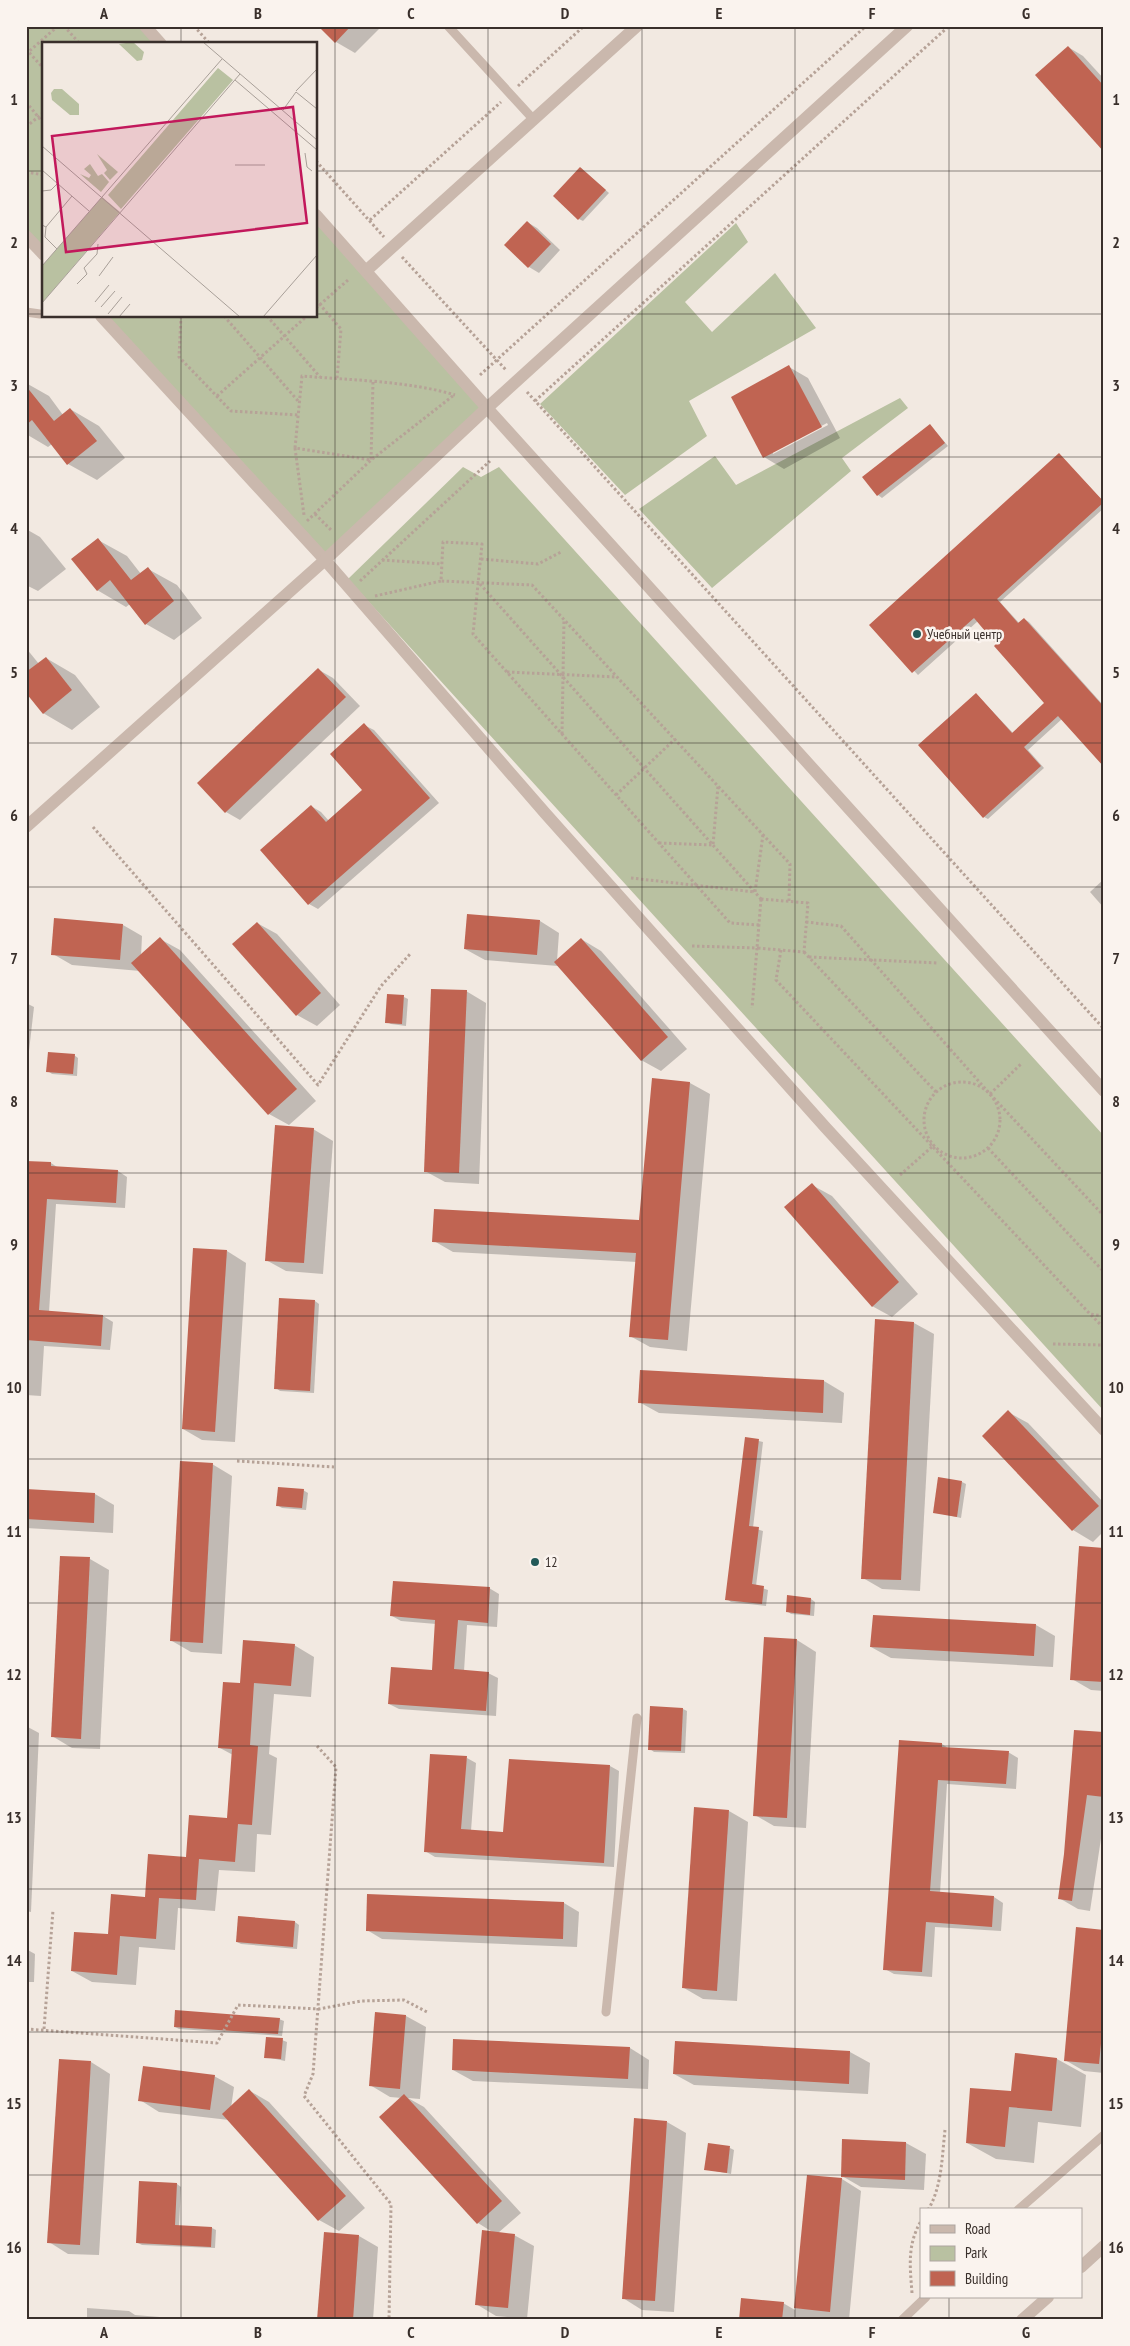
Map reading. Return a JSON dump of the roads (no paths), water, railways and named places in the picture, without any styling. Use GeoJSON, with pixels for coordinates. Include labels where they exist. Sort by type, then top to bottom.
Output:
{"type":"FeatureCollection","features":[{"type":"Feature","properties":{"kind":"street"},"geometry":{"type":"LineString","coordinates":[[145,26],[159,42]]}},
{"type":"Feature","properties":{"kind":"street"},"geometry":{"type":"LineString","coordinates":[[367,270],[637,26]]}},
{"type":"Feature","properties":{"kind":"street"},"geometry":{"type":"LineString","coordinates":[[26,827],[325,560],[487,408],[907,26]]}},
{"type":"Feature","properties":{"kind":"street"},"geometry":{"type":"LineString","coordinates":[[318,217],[367,270],[487,408],[1104,1091]]}},
{"type":"Feature","properties":{"kind":"street"},"geometry":{"type":"LineString","coordinates":[[26,236],[42,253]]}},
{"type":"Feature","properties":{"kind":"street"},"geometry":{"type":"LineString","coordinates":[[102,318],[325,560],[552,821],[800,1098],[1104,1430]]}},
{"type":"Feature","properties":{"kind":"street"},"geometry":{"type":"LineString","coordinates":[[1082,2266],[1104,2246]]}},
{"type":"Feature","properties":{"kind":"street"},"geometry":{"type":"LineString","coordinates":[[1022,2320],[1047,2298]]}},
{"type":"Feature","properties":{"kind":"lane"},"geometry":{"type":"LineString","coordinates":[[448,26],[534,120]]}},
{"type":"Feature","properties":{"kind":"lane"},"geometry":{"type":"LineString","coordinates":[[26,312],[40,314]]}},
{"type":"Feature","properties":{"kind":"lane"},"geometry":{"type":"LineString","coordinates":[[606,2012],[637,1718]]}},
{"type":"Feature","properties":{"kind":"lane"},"geometry":{"type":"LineString","coordinates":[[1020,2208],[1104,2135]]}},
{"type":"Feature","properties":{"kind":"lane"},"geometry":{"type":"LineString","coordinates":[[902,2320],[925,2298]]}},
{"type":"Feature","properties":{"kind":"place","name":"Учебный центр"},"geometry":{"type":"Point","coordinates":[917,634]}},
{"type":"Feature","properties":{"kind":"place","name":"12"},"geometry":{"type":"Point","coordinates":[535,1562]}}]}
